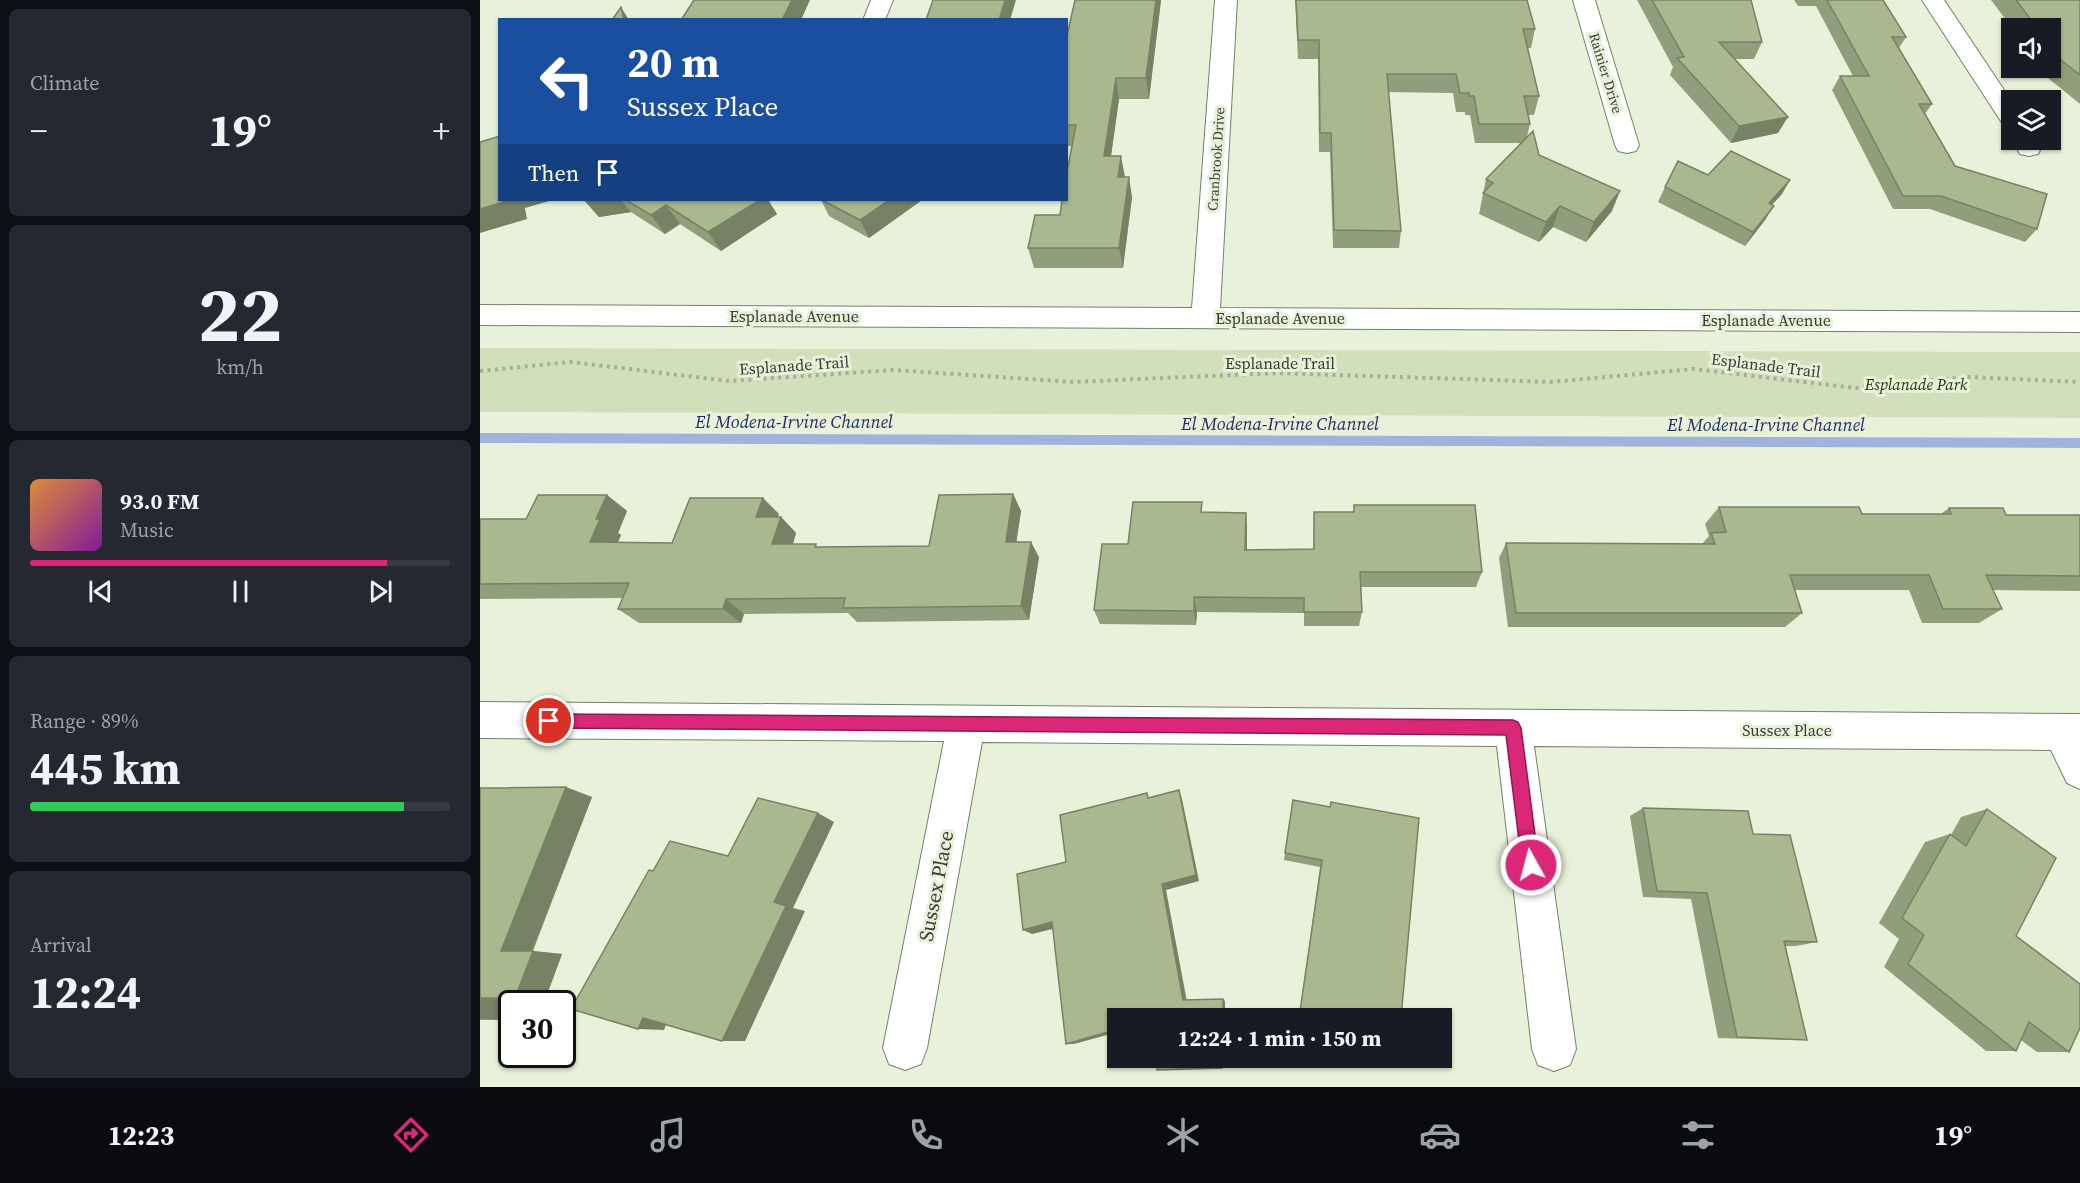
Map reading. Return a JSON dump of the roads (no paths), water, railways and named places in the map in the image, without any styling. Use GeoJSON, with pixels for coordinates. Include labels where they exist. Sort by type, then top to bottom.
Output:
{"type":"FeatureCollection","features":[{"type":"Feature","properties":{"kind":"street"},"geometry":{"type":"LineString","coordinates":[[875,18],[882,0]]}},
{"type":"Feature","properties":{"kind":"street","name":"Cranbrook Drive"},"geometry":{"type":"LineString","coordinates":[[1205,318],[1226,0]]}},
{"type":"Feature","properties":{"kind":"street","name":"Rainier Drive"},"geometry":{"type":"LineString","coordinates":[[1584,0],[1627,145]]}},
{"type":"Feature","properties":{"kind":"street"},"geometry":{"type":"LineString","coordinates":[[1933,0],[2001,104]]}},
{"type":"Feature","properties":{"kind":"street","name":"Esplanade Avenue"},"geometry":{"type":"LineString","coordinates":[[480,315],[2080,322]]}},
{"type":"Feature","properties":{"kind":"street","name":"Sussex Place"},"geometry":{"type":"LineString","coordinates":[[480,720],[2071,732],[2080,770]]}},
{"type":"Feature","properties":{"kind":"street","name":"Sussex Place"},"geometry":{"type":"LineString","coordinates":[[906,1048],[966,725]]}},
{"type":"Feature","properties":{"kind":"street"},"geometry":{"type":"LineString","coordinates":[[1513,728],[1554,1048]]}},
{"type":"Feature","properties":{"kind":"waterway","name":"El Modena-Irvine Channel"},"geometry":{"type":"LineString","coordinates":[[480,438],[2080,443]]}},
{"type":"Feature","properties":{"kind":"park label","name":"Esplanade Park"},"geometry":{"type":"Point","coordinates":[1916,384]}}]}
